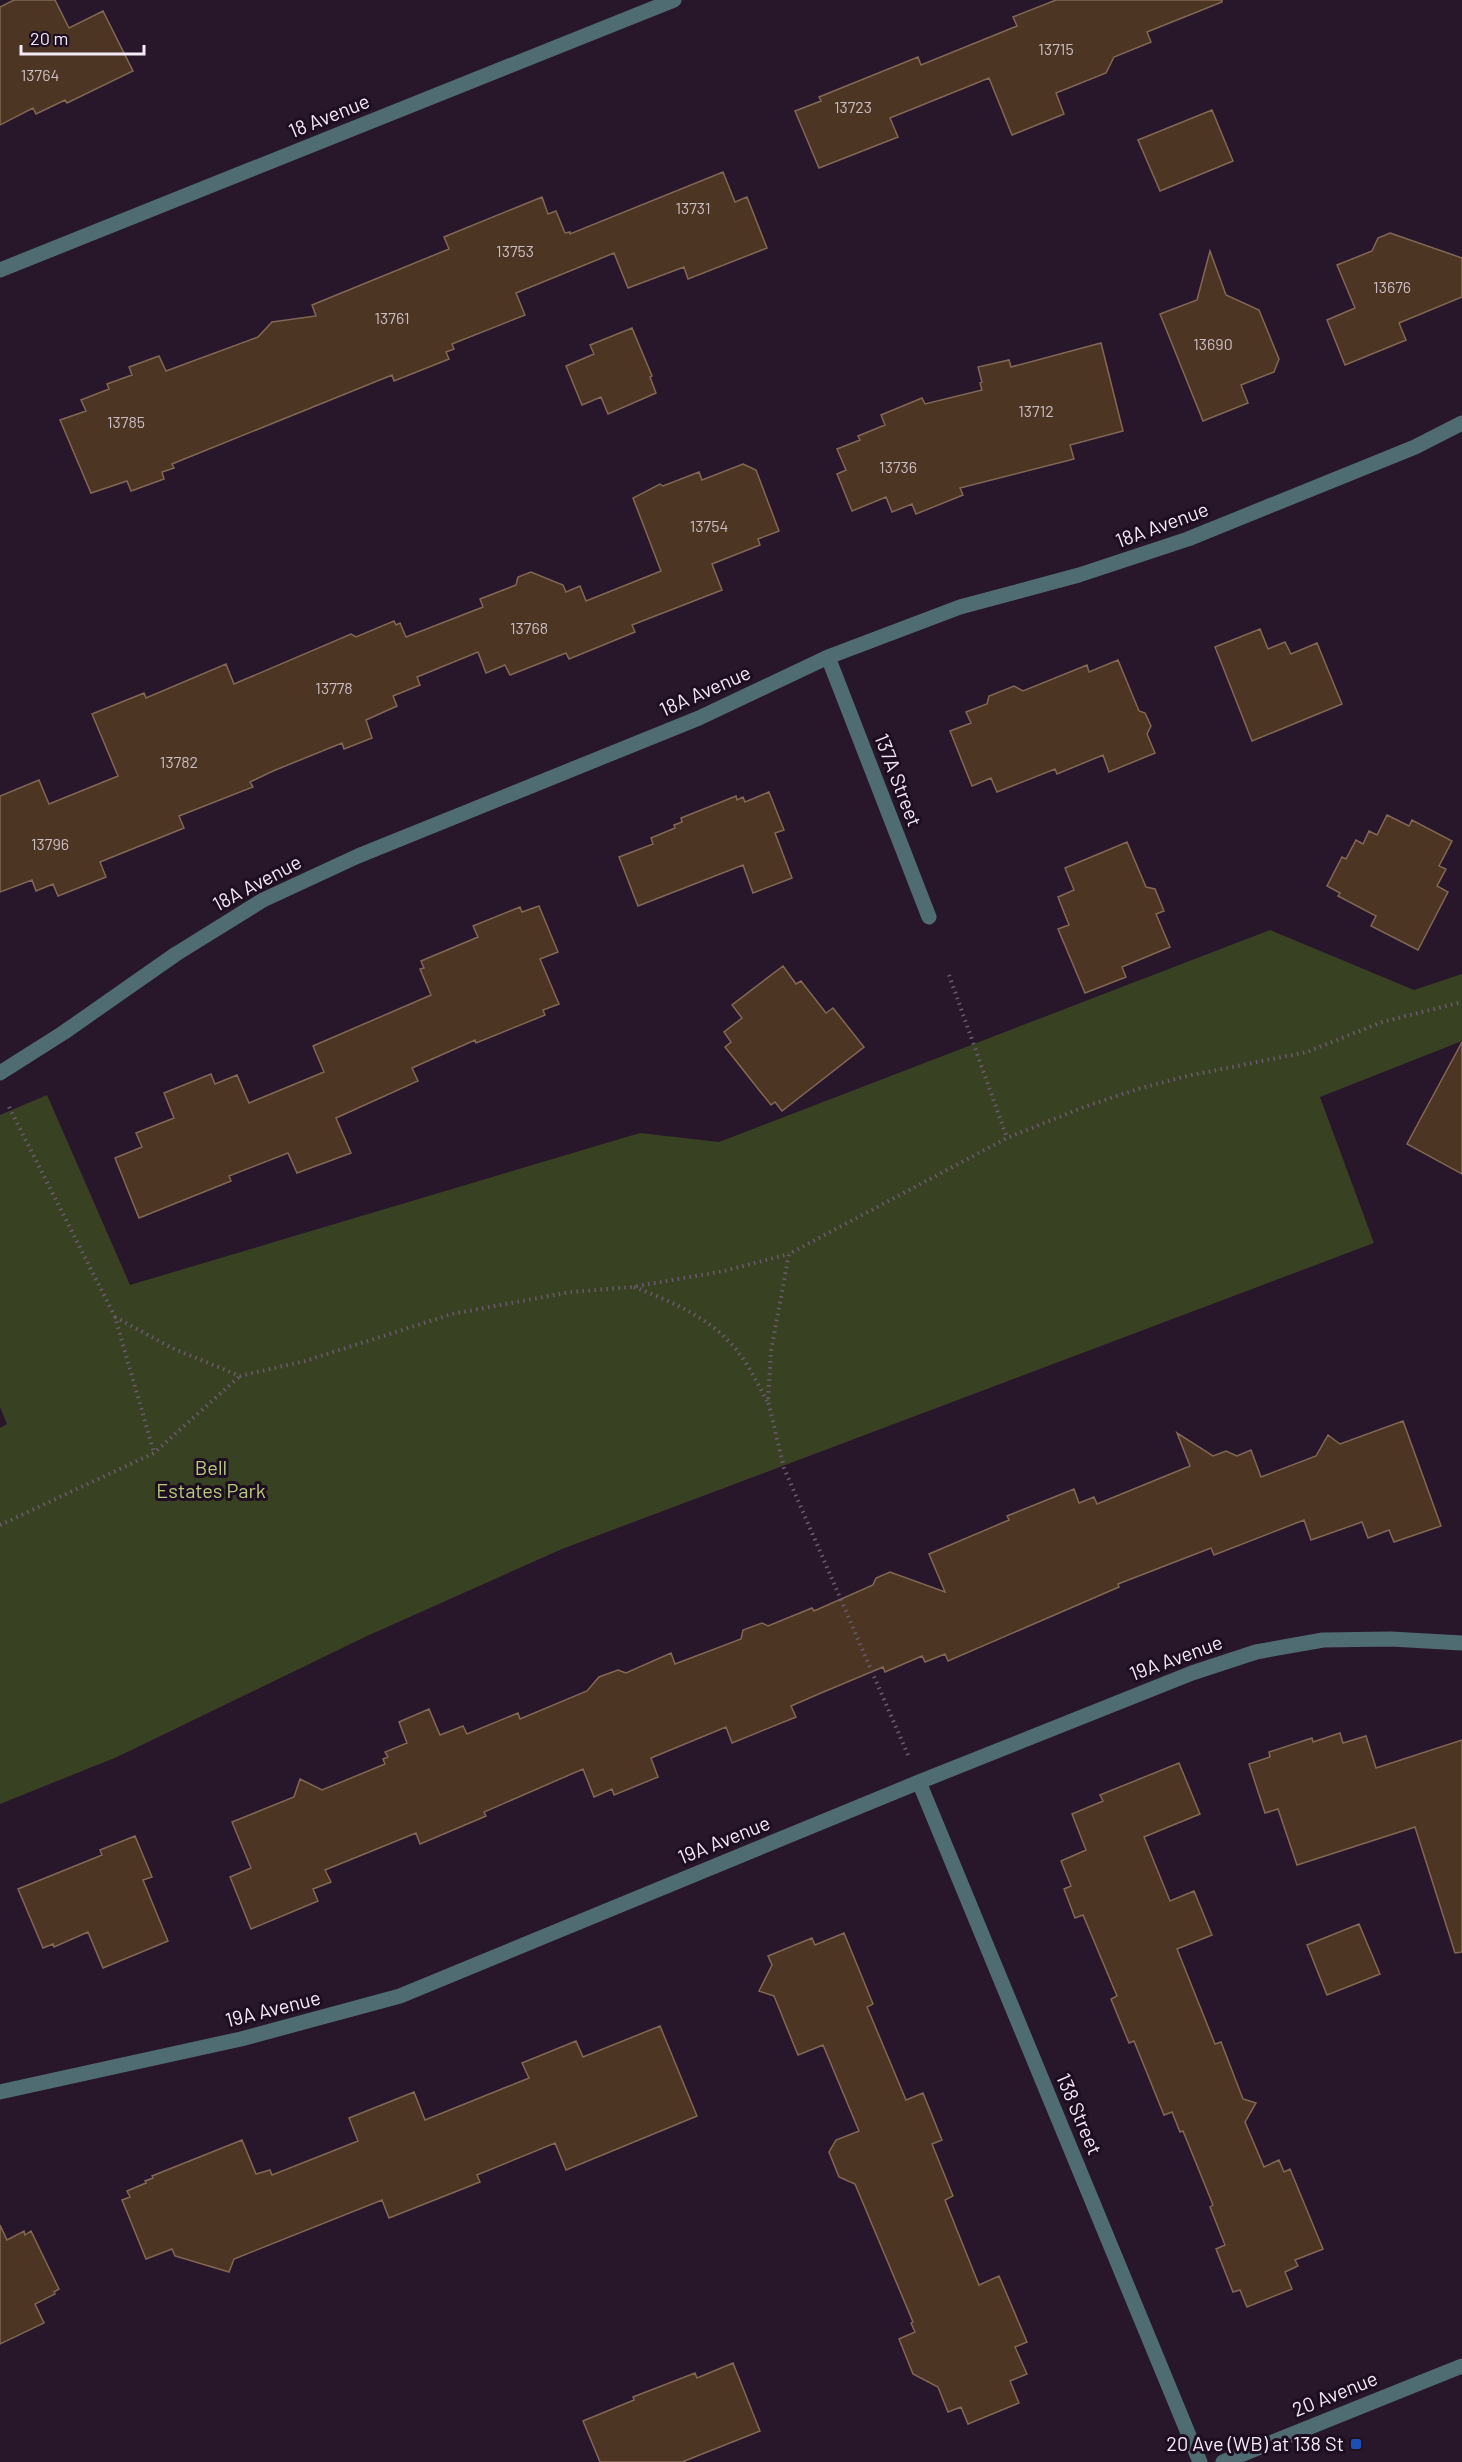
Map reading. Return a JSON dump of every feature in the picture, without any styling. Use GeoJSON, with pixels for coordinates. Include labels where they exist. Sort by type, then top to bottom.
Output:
{"type":"FeatureCollection","features":[{"type":"Feature","properties":{"kind":"street","name":"18 Avenue"},"geometry":{"type":"LineString","coordinates":[[0,270],[674,0]]}},
{"type":"Feature","properties":{"kind":"street","name":"18A Avenue"},"geometry":{"type":"LineString","coordinates":[[0,1073],[63,1033],[176,954],[263,900],[358,856],[699,718],[828,657],[960,607],[1079,575],[1188,539],[1415,447],[1462,423]]}},
{"type":"Feature","properties":{"kind":"street","name":"137A Street"},"geometry":{"type":"LineString","coordinates":[[828,657],[929,917]]}},
{"type":"Feature","properties":{"kind":"street","name":"19A Avenue"},"geometry":{"type":"LineString","coordinates":[[0,2092],[251,2037],[400,1996],[919,1782],[1192,1673],[1256,1652],[1323,1640],[1462,1643]]}},
{"type":"Feature","properties":{"kind":"street","name":"138 Street"},"geometry":{"type":"LineString","coordinates":[[919,1782],[1200,2462]]}},
{"type":"Feature","properties":{"kind":"street","name":"20 Avenue"},"geometry":{"type":"LineString","coordinates":[[1223,2462],[1462,2366]]}},
{"type":"Feature","properties":{"kind":"path"},"geometry":{"type":"LineString","coordinates":[[950,975],[1007,1138]]}},
{"type":"Feature","properties":{"kind":"path"},"geometry":{"type":"LineString","coordinates":[[0,1525],[154,1453],[240,1376],[305,1361],[452,1314],[572,1292],[632,1287],[724,1271],[789,1254],[1007,1138],[1084,1107],[1137,1089],[1187,1076],[1307,1052],[1382,1022],[1462,1002]]}},
{"type":"Feature","properties":{"kind":"path"},"geometry":{"type":"LineString","coordinates":[[9,1107],[115,1317],[154,1453]]}},
{"type":"Feature","properties":{"kind":"path"},"geometry":{"type":"LineString","coordinates":[[789,1254],[771,1351],[768,1401],[784,1468],[919,1782]]}},
{"type":"Feature","properties":{"kind":"path"},"geometry":{"type":"LineString","coordinates":[[632,1287],[673,1302],[709,1323],[741,1355],[768,1401]]}},
{"type":"Feature","properties":{"kind":"path"},"geometry":{"type":"LineString","coordinates":[[115,1317],[172,1348],[240,1376]]}},
{"type":"Feature","properties":{"kind":"green space","name":"Bell Estates Park"},"geometry":{"type":"Polygon","coordinates":[[[1270,930],[1414,990],[1462,974],[1462,1041],[1320,1097],[1374,1243],[562,1549],[367,1636],[117,1757],[0,1804],[0,1428],[7,1424],[0,1407],[0,1115],[47,1095],[130,1285],[640,1133],[719,1142],[1270,930]]]}},
{"type":"Feature","properties":{"kind":"building"},"geometry":{"type":"Polygon","coordinates":[[[14,0],[55,0],[69,28],[103,11],[133,71],[67,103],[65,100],[36,114],[33,108],[0,125],[0,7],[14,0]]]}},
{"type":"Feature","properties":{"kind":"building"},"geometry":{"type":"Polygon","coordinates":[[[1056,0],[1222,0],[1222,2],[1147,32],[1151,42],[1114,57],[1106,73],[1056,93],[1064,114],[1012,135],[989,78],[890,118],[898,137],[819,168],[795,111],[821,101],[819,97],[918,57],[921,65],[1017,26],[1013,17],[1056,0]]]}},
{"type":"Feature","properties":{"kind":"building"},"geometry":{"type":"Polygon","coordinates":[[[1212,110],[1233,161],[1160,191],[1138,140],[1212,110]]]}},
{"type":"Feature","properties":{"kind":"building"},"geometry":{"type":"Polygon","coordinates":[[[723,172],[735,202],[747,197],[767,248],[688,279],[684,267],[628,288],[614,253],[516,293],[525,315],[452,344],[454,349],[446,352],[449,359],[394,381],[392,375],[172,464],[174,468],[162,472],[164,479],[131,491],[127,481],[91,493],[60,420],[86,411],[81,400],[109,389],[107,384],[132,375],[129,367],[159,356],[166,371],[258,337],[272,322],[316,316],[312,305],[449,249],[444,237],[542,197],[548,214],[556,211],[565,233],[570,232],[570,234],[723,172]]]}},
{"type":"Feature","properties":{"kind":"building"},"geometry":{"type":"Polygon","coordinates":[[[1390,233],[1462,258],[1462,297],[1399,323],[1406,340],[1345,365],[1327,320],[1355,308],[1337,265],[1372,251],[1378,238],[1390,233]]]}},
{"type":"Feature","properties":{"kind":"building"},"geometry":{"type":"Polygon","coordinates":[[[1210,251],[1226,295],[1259,310],[1279,359],[1274,372],[1241,385],[1248,403],[1203,421],[1160,314],[1197,300],[1210,251]]]}},
{"type":"Feature","properties":{"kind":"building"},"geometry":{"type":"Polygon","coordinates":[[[632,328],[652,376],[650,377],[656,393],[608,414],[601,397],[582,405],[566,366],[594,354],[590,345],[632,328]]]}},
{"type":"Feature","properties":{"kind":"building"},"geometry":{"type":"Polygon","coordinates":[[[1101,343],[1123,431],[1070,445],[1074,459],[960,488],[963,495],[916,514],[912,504],[892,512],[886,497],[852,511],[837,474],[846,470],[837,449],[860,440],[858,436],[885,425],[881,415],[922,398],[925,404],[982,390],[978,367],[1009,360],[1011,367],[1101,343]]]}},
{"type":"Feature","properties":{"kind":"building"},"geometry":{"type":"Polygon","coordinates":[[[743,464],[756,470],[779,531],[758,539],[760,545],[712,564],[722,590],[632,625],[635,632],[569,659],[566,653],[510,675],[505,665],[486,673],[478,652],[417,677],[420,685],[393,696],[397,706],[366,720],[372,738],[344,749],[342,743],[250,782],[253,787],[179,816],[184,828],[100,862],[106,877],[58,896],[53,884],[36,891],[32,880],[0,892],[0,796],[39,780],[49,804],[118,776],[92,714],[144,693],[146,698],[226,664],[234,684],[351,634],[356,637],[394,621],[396,625],[400,623],[406,637],[483,607],[480,599],[516,585],[518,577],[531,572],[563,585],[566,592],[580,586],[586,601],[661,571],[633,498],[660,484],[663,486],[699,472],[702,480],[743,464]]]}},
{"type":"Feature","properties":{"kind":"building"},"geometry":{"type":"Polygon","coordinates":[[[1260,629],[1268,649],[1285,642],[1291,654],[1317,643],[1342,704],[1252,741],[1215,647],[1260,629]]]}},
{"type":"Feature","properties":{"kind":"building"},"geometry":{"type":"Polygon","coordinates":[[[1118,660],[1139,711],[1145,713],[1151,726],[1147,734],[1155,753],[1109,772],[1103,755],[1057,774],[1055,769],[997,792],[991,778],[972,786],[950,731],[971,723],[966,712],[987,704],[989,696],[1014,686],[1023,691],[1087,665],[1089,672],[1118,660]]]}},
{"type":"Feature","properties":{"kind":"building"},"geometry":{"type":"Polygon","coordinates":[[[769,792],[784,830],[775,833],[792,878],[753,893],[743,865],[638,906],[619,857],[653,844],[651,838],[675,828],[674,825],[682,822],[681,818],[736,796],[737,800],[743,797],[745,802],[769,792]]]}},
{"type":"Feature","properties":{"kind":"building"},"geometry":{"type":"Polygon","coordinates":[[[1387,815],[1409,826],[1412,820],[1452,841],[1439,866],[1446,869],[1437,886],[1448,892],[1418,950],[1371,926],[1376,916],[1338,896],[1340,893],[1327,886],[1342,857],[1346,859],[1356,840],[1363,844],[1369,831],[1377,835],[1387,815]]]}},
{"type":"Feature","properties":{"kind":"building"},"geometry":{"type":"Polygon","coordinates":[[[1127,842],[1146,887],[1155,889],[1164,911],[1156,914],[1170,947],[1122,967],[1126,977],[1085,993],[1058,929],[1069,925],[1058,897],[1074,890],[1065,868],[1127,842]]]}},
{"type":"Feature","properties":{"kind":"building"},"geometry":{"type":"Polygon","coordinates":[[[539,906],[558,952],[540,959],[559,1004],[543,1010],[545,1015],[476,1043],[475,1040],[412,1068],[418,1081],[336,1118],[351,1153],[297,1173],[288,1153],[229,1176],[231,1181],[139,1218],[115,1158],[142,1147],[136,1133],[174,1118],[164,1093],[211,1074],[215,1084],[237,1075],[249,1103],[324,1072],[313,1046],[431,995],[420,969],[424,968],[421,961],[478,937],[473,926],[520,907],[522,912],[539,906]]]}},
{"type":"Feature","properties":{"kind":"building"},"geometry":{"type":"Polygon","coordinates":[[[783,966],[796,984],[801,981],[826,1013],[833,1008],[864,1047],[782,1111],[775,1102],[771,1105],[725,1047],[731,1042],[724,1032],[742,1018],[732,1005],[783,966]]]}},
{"type":"Feature","properties":{"kind":"building"},"geometry":{"type":"Polygon","coordinates":[[[1462,1042],[1462,1174],[1407,1144],[1462,1042]]]}},
{"type":"Feature","properties":{"kind":"building"},"geometry":{"type":"Polygon","coordinates":[[[1403,1421],[1441,1526],[1394,1542],[1389,1530],[1368,1538],[1362,1522],[1311,1540],[1304,1520],[1214,1555],[1211,1548],[1118,1584],[1119,1587],[948,1661],[945,1654],[925,1662],[922,1656],[885,1672],[883,1667],[791,1706],[796,1717],[732,1743],[726,1727],[651,1758],[658,1777],[614,1795],[612,1789],[594,1797],[583,1769],[484,1812],[486,1816],[420,1844],[416,1833],[325,1870],[331,1882],[313,1889],[318,1901],[251,1929],[230,1877],[251,1868],[232,1822],[294,1797],[300,1779],[322,1790],[385,1764],[383,1759],[388,1757],[385,1752],[407,1743],[399,1722],[429,1709],[440,1735],[463,1726],[467,1734],[518,1713],[520,1719],[587,1691],[599,1677],[618,1670],[626,1673],[671,1653],[675,1664],[741,1639],[743,1630],[762,1623],[768,1626],[812,1608],[814,1611],[873,1585],[876,1578],[890,1572],[945,1592],[929,1554],[1009,1520],[1007,1516],[1074,1489],[1079,1503],[1094,1497],[1097,1504],[1190,1466],[1177,1433],[1213,1456],[1226,1451],[1237,1456],[1251,1450],[1261,1477],[1316,1456],[1328,1435],[1340,1444],[1403,1421]]]}},
{"type":"Feature","properties":{"kind":"building"},"geometry":{"type":"Polygon","coordinates":[[[1340,1733],[1343,1743],[1366,1736],[1376,1768],[1462,1740],[1462,1952],[1455,1953],[1415,1827],[1297,1865],[1278,1809],[1265,1813],[1249,1764],[1270,1757],[1269,1752],[1312,1738],[1313,1742],[1340,1733]]]}},
{"type":"Feature","properties":{"kind":"building"},"geometry":{"type":"Polygon","coordinates":[[[1179,1763],[1200,1814],[1144,1837],[1170,1901],[1194,1891],[1212,1935],[1177,1949],[1215,2044],[1221,2042],[1243,2099],[1256,2103],[1245,2122],[1264,2167],[1279,2160],[1284,2172],[1290,2169],[1323,2249],[1295,2260],[1298,2266],[1285,2272],[1292,2289],[1247,2307],[1240,2290],[1233,2292],[1216,2249],[1225,2245],[1210,2207],[1213,2205],[1183,2131],[1180,2132],[1172,2112],[1164,2115],[1134,2041],[1129,2043],[1111,1999],[1117,1996],[1083,1915],[1075,1918],[1064,1889],[1071,1886],[1061,1861],[1086,1850],[1072,1814],[1103,1801],[1100,1795],[1179,1763]]]}},
{"type":"Feature","properties":{"kind":"building"},"geometry":{"type":"Polygon","coordinates":[[[135,1836],[152,1877],[143,1880],[168,1941],[103,1968],[88,1932],[54,1947],[53,1944],[43,1948],[18,1889],[102,1855],[100,1850],[135,1836]]]}},
{"type":"Feature","properties":{"kind":"building"},"geometry":{"type":"Polygon","coordinates":[[[1359,1924],[1380,1974],[1327,1995],[1307,1945],[1359,1924]]]}},
{"type":"Feature","properties":{"kind":"building"},"geometry":{"type":"Polygon","coordinates":[[[844,1933],[873,2004],[867,2007],[906,2100],[923,2093],[942,2140],[932,2144],[953,2196],[945,2200],[979,2285],[999,2276],[1027,2342],[1015,2347],[1027,2374],[1010,2381],[1019,2403],[968,2424],[961,2407],[948,2412],[938,2387],[913,2374],[899,2339],[915,2332],[911,2323],[913,2322],[855,2184],[839,2177],[829,2152],[836,2140],[859,2131],[823,2045],[798,2055],[774,1996],[759,1991],[772,1965],[768,1956],[812,1938],[815,1945],[844,1933]]]}},
{"type":"Feature","properties":{"kind":"building"},"geometry":{"type":"Polygon","coordinates":[[[660,2026],[697,2116],[566,2170],[555,2143],[477,2175],[480,2182],[389,2218],[382,2200],[234,2259],[229,2272],[175,2256],[172,2249],[146,2259],[122,2200],[130,2197],[127,2191],[146,2183],[145,2181],[153,2178],[152,2176],[242,2140],[256,2174],[270,2170],[272,2175],[358,2141],[349,2118],[414,2092],[425,2120],[529,2078],[522,2063],[576,2041],[583,2057],[660,2026]]]}},
{"type":"Feature","properties":{"kind":"building"},"geometry":{"type":"Polygon","coordinates":[[[0,2225],[7,2240],[24,2231],[25,2235],[31,2231],[59,2289],[54,2292],[55,2294],[35,2304],[44,2323],[0,2344],[0,2225]]]}},
{"type":"Feature","properties":{"kind":"building"},"geometry":{"type":"Polygon","coordinates":[[[733,2363],[760,2431],[682,2462],[600,2462],[583,2421],[634,2400],[633,2397],[695,2373],[697,2378],[733,2363]]]}},
{"type":"Feature","properties":{"kind":"place","name":"20 Ave (WB) at 138 St"},"geometry":{"type":"Point","coordinates":[1356,2444]}}]}
